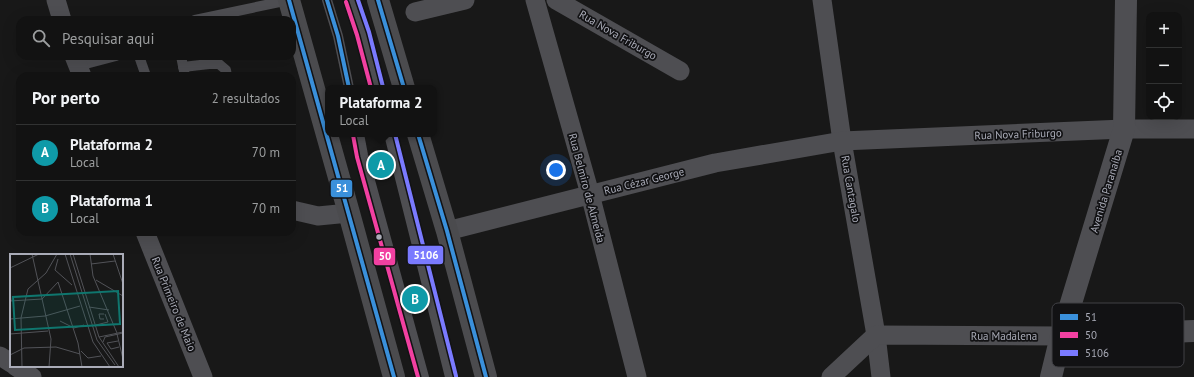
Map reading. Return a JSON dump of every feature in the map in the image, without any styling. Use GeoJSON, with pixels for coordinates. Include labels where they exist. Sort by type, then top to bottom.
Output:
{"type":"FeatureCollection","features":[{"type":"Feature","properties":{"kind":"highway"},"geometry":{"type":"LineString","coordinates":[[289,0],[294,16]]}},
{"type":"Feature","properties":{"kind":"highway"},"geometry":{"type":"LineString","coordinates":[[378,0],[403,85]]}},
{"type":"Feature","properties":{"kind":"highway"},"geometry":{"type":"LineString","coordinates":[[296,25],[325,128]]}},
{"type":"Feature","properties":{"kind":"highway"},"geometry":{"type":"LineString","coordinates":[[328,137],[394,377]]}},
{"type":"Feature","properties":{"kind":"highway"},"geometry":{"type":"LineString","coordinates":[[419,137],[447,231],[486,377]]}},
{"type":"Feature","properties":{"kind":"street"},"geometry":{"type":"LineString","coordinates":[[56,0],[61,16]]}},
{"type":"Feature","properties":{"kind":"street"},"geometry":{"type":"LineString","coordinates":[[415,12],[465,0]]}},
{"type":"Feature","properties":{"kind":"street","name":"Rua Belmiro de Almeida"},"geometry":{"type":"LineString","coordinates":[[535,0],[590,194],[636,377]]}},
{"type":"Feature","properties":{"kind":"street","name":"Rua Nova Friburgo"},"geometry":{"type":"LineString","coordinates":[[556,0],[680,71]]}},
{"type":"Feature","properties":{"kind":"street","name":"Rua Cantagalo"},"geometry":{"type":"LineString","coordinates":[[822,0],[842,141],[876,335],[881,377]]}},
{"type":"Feature","properties":{"kind":"street","name":"Avenida Paranaíba"},"geometry":{"type":"LineString","coordinates":[[1072,303],[1124,129],[1126,0]]}},
{"type":"Feature","properties":{"kind":"street","name":"Rua Nova Friburgo"},"geometry":{"type":"LineString","coordinates":[[842,141],[1124,129],[1194,129]]}},
{"type":"Feature","properties":{"kind":"street","name":"Rua Cézar George"},"geometry":{"type":"LineString","coordinates":[[447,231],[714,163],[842,141]]}},
{"type":"Feature","properties":{"kind":"street"},"geometry":{"type":"LineString","coordinates":[[296,211],[318,216],[349,213]]}},
{"type":"Feature","properties":{"kind":"street","name":"Rua Primeiro de Maio"},"geometry":{"type":"LineString","coordinates":[[146,236],[203,377]]}},
{"type":"Feature","properties":{"kind":"street","name":"Rua Madalena"},"geometry":{"type":"LineString","coordinates":[[1184,331],[1194,331]]}},
{"type":"Feature","properties":{"kind":"street"},"geometry":{"type":"LineString","coordinates":[[831,377],[876,335]]}},
{"type":"Feature","properties":{"kind":"street","name":"Rua Madalena"},"geometry":{"type":"LineString","coordinates":[[876,335],[1052,336]]}},
{"type":"Feature","properties":{"kind":"street"},"geometry":{"type":"LineString","coordinates":[[0,356],[10,363]]}},
{"type":"Feature","properties":{"kind":"street"},"geometry":{"type":"LineString","coordinates":[[17,367],[32,377]]}},
{"type":"Feature","properties":{"kind":"street","name":"Avenida Paranaíba"},"geometry":{"type":"LineString","coordinates":[[1051,377],[1054,367]]}},
{"type":"Feature","properties":{"kind":"lane"},"geometry":{"type":"LineString","coordinates":[[214,16],[289,0]]}},
{"type":"Feature","properties":{"kind":"lane"},"geometry":{"type":"LineString","coordinates":[[326,0],[338,36],[348,85]]}},
{"type":"Feature","properties":{"kind":"lane"},"geometry":{"type":"LineString","coordinates":[[352,0],[363,33],[376,85]]}},
{"type":"Feature","properties":{"kind":"lane"},"geometry":{"type":"LineString","coordinates":[[78,66],[101,60]]}},
{"type":"Feature","properties":{"kind":"lane"},"geometry":{"type":"LineString","coordinates":[[140,60],[145,72]]}},
{"type":"Feature","properties":{"kind":"lane"},"geometry":{"type":"LineString","coordinates":[[182,60],[184,72],[210,64],[219,64],[226,72]]}},
{"type":"Feature","properties":{"kind":"lane"},"geometry":{"type":"LineString","coordinates":[[360,137],[363,155],[424,377]]}},
{"type":"Feature","properties":{"kind":"lane"},"geometry":{"type":"LineString","coordinates":[[389,137],[450,377]]}},
{"type":"Feature","properties":{"kind":"transit line","name":"51"},"geometry":{"type":"LineString","coordinates":[[289,0],[293,16]]}},
{"type":"Feature","properties":{"kind":"transit line","name":"51"},"geometry":{"type":"LineString","coordinates":[[327,0],[338,36],[348,85]]}},
{"type":"Feature","properties":{"kind":"transit line","name":"5106"},"geometry":{"type":"LineString","coordinates":[[358,0],[369,32],[382,85]]}},
{"type":"Feature","properties":{"kind":"transit line","name":"51"},"geometry":{"type":"LineString","coordinates":[[378,0],[403,85]]}},
{"type":"Feature","properties":{"kind":"transit line","name":"50"},"geometry":{"type":"LineString","coordinates":[[346,2],[357,35],[370,85]]}},
{"type":"Feature","properties":{"kind":"transit line","name":"51"},"geometry":{"type":"LineString","coordinates":[[296,25],[325,129]]}},
{"type":"Feature","properties":{"kind":"transit line","name":"51"},"geometry":{"type":"LineString","coordinates":[[327,137],[394,377]]}},
{"type":"Feature","properties":{"kind":"transit line","name":"50"},"geometry":{"type":"LineString","coordinates":[[353,137],[357,157],[418,377]]}},
{"type":"Feature","properties":{"kind":"transit line","name":"5106"},"geometry":{"type":"LineString","coordinates":[[396,137],[456,376]]}},
{"type":"Feature","properties":{"kind":"transit line","name":"51"},"geometry":{"type":"LineString","coordinates":[[419,137],[447,231],[486,377]]}},
{"type":"Feature","properties":{"kind":"place","name":"Plataforma 2"},"geometry":{"type":"Point","coordinates":[381,165]}},
{"type":"Feature","properties":{"kind":"place","name":"Plataforma 1"},"geometry":{"type":"Point","coordinates":[415,299]}}]}
